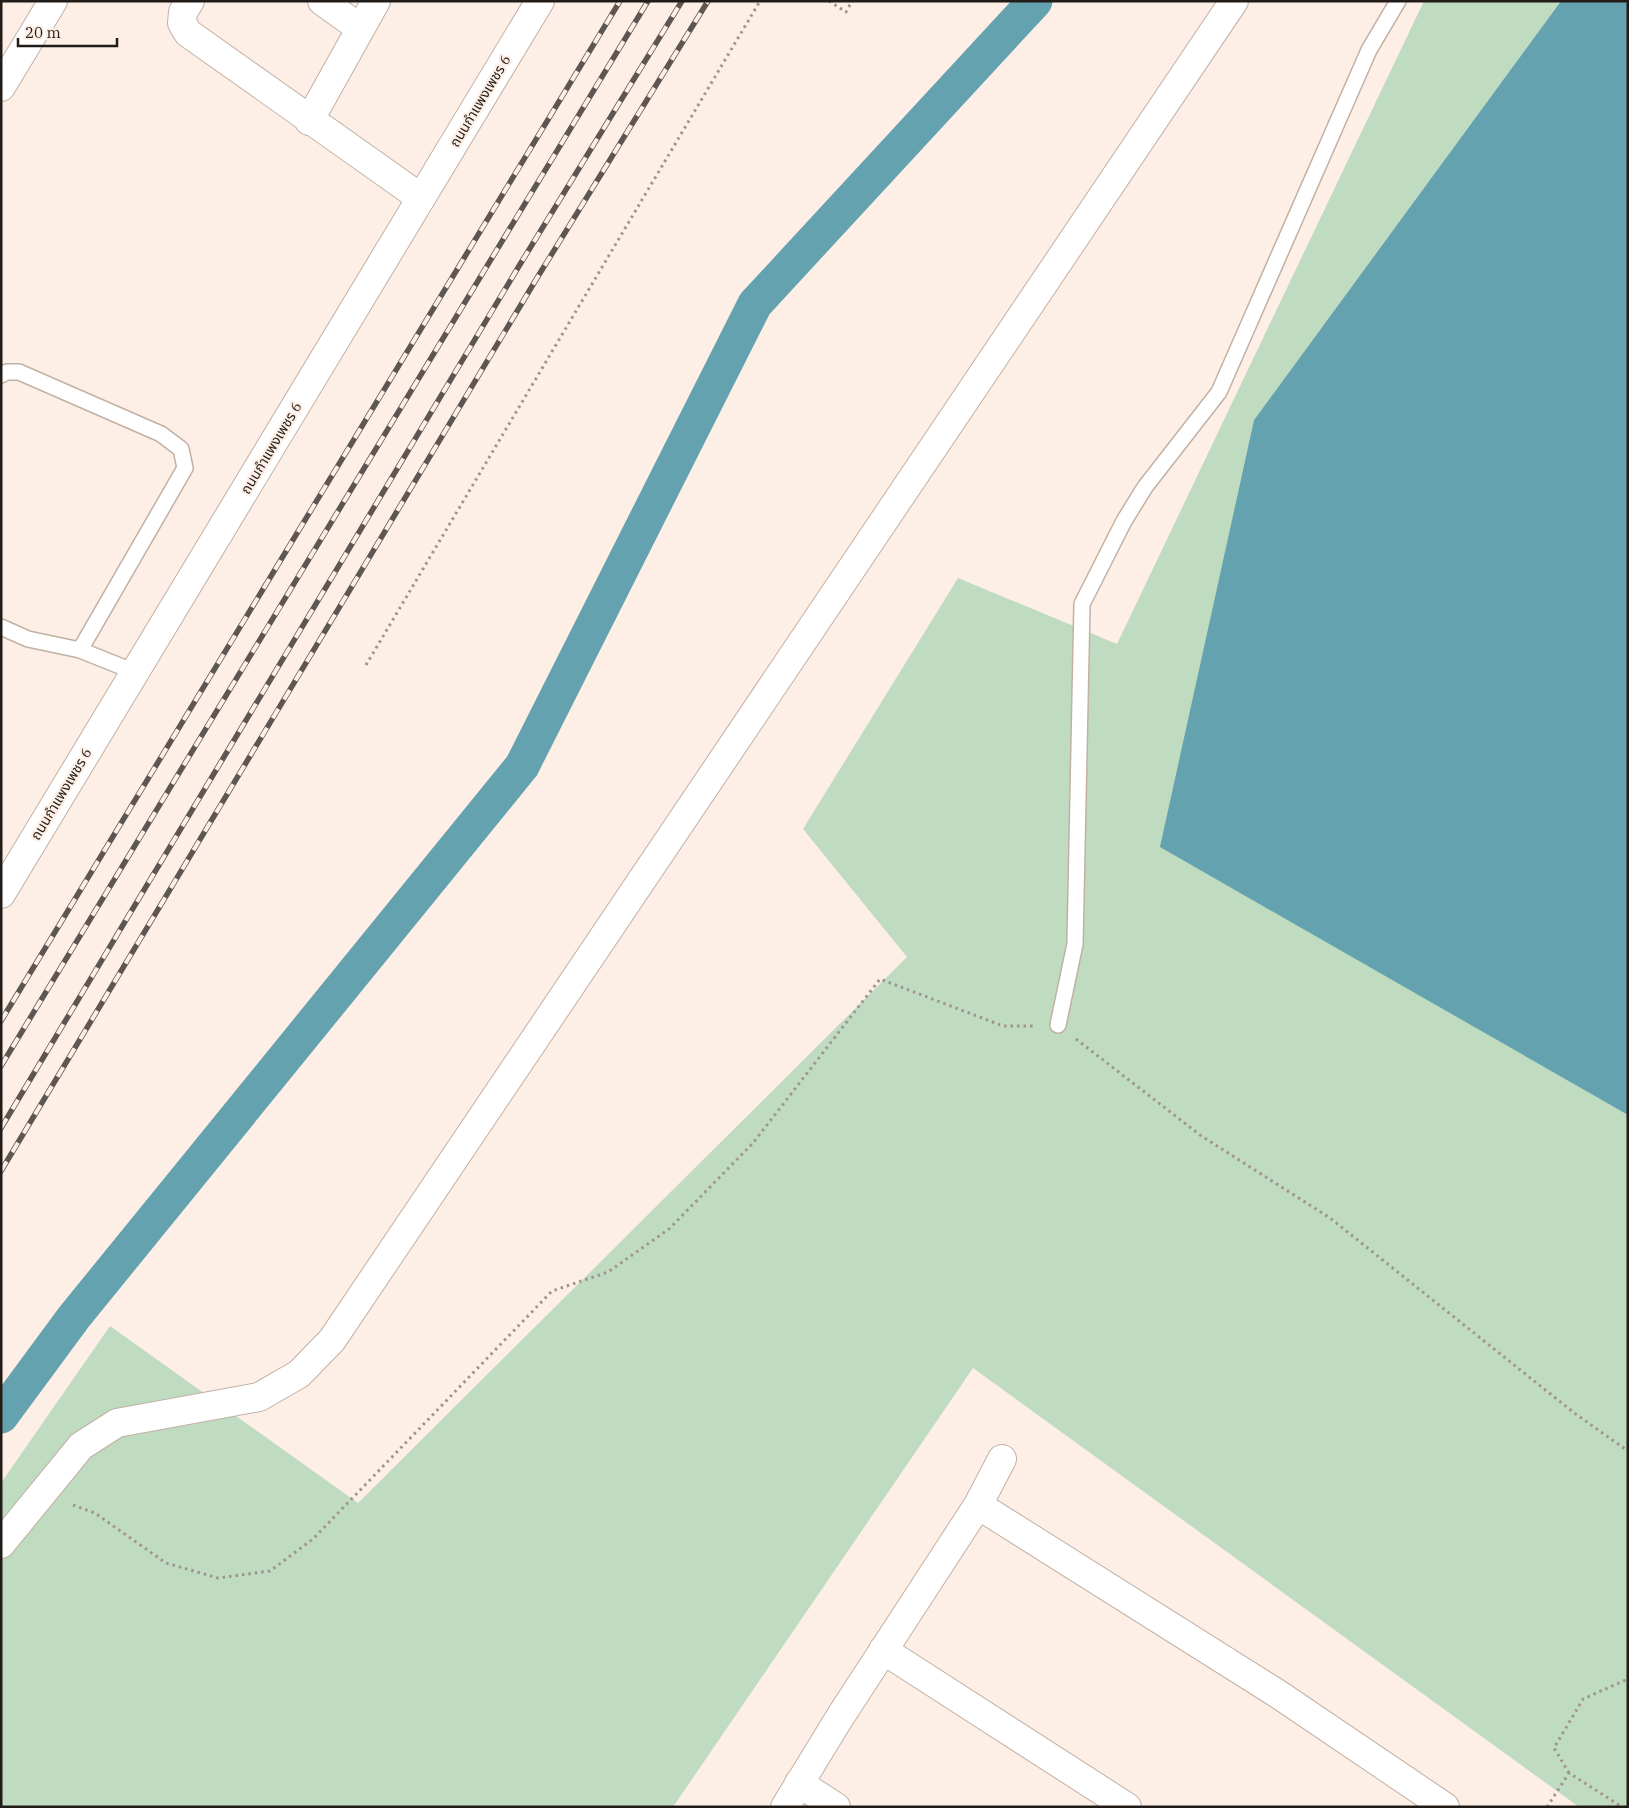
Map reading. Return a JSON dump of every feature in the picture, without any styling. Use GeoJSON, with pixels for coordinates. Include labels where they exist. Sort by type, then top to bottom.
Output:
{"type":"FeatureCollection","features":[{"type":"Feature","properties":{"kind":"street"},"geometry":{"type":"LineString","coordinates":[[1,87],[53,1]]}},
{"type":"Feature","properties":{"kind":"street"},"geometry":{"type":"LineString","coordinates":[[190,1],[183,12],[182,23],[188,33],[421,198]]}},
{"type":"Feature","properties":{"kind":"street"},"geometry":{"type":"LineString","coordinates":[[322,1],[360,28]]}},
{"type":"Feature","properties":{"kind":"street"},"geometry":{"type":"LineString","coordinates":[[310,121],[376,1]]}},
{"type":"Feature","properties":{"kind":"street","name":"ถนนกำแพงเพชร 6"},"geometry":{"type":"LineString","coordinates":[[1,894],[540,1]]}},
{"type":"Feature","properties":{"kind":"street"},"geometry":{"type":"LineString","coordinates":[[1,1544],[81,1446],[117,1423],[259,1397],[299,1374],[332,1340],[1234,1]]}},
{"type":"Feature","properties":{"kind":"street"},"geometry":{"type":"LineString","coordinates":[[785,1807],[883,1650],[978,1505],[1002,1460]]}},
{"type":"Feature","properties":{"kind":"street"},"geometry":{"type":"LineString","coordinates":[[978,1505],[1278,1694],[1444,1807]]}},
{"type":"Feature","properties":{"kind":"street"},"geometry":{"type":"LineString","coordinates":[[883,1650],[1127,1807]]}},
{"type":"Feature","properties":{"kind":"street"},"geometry":{"type":"LineString","coordinates":[[800,1783],[836,1807]]}},
{"type":"Feature","properties":{"kind":"lane"},"geometry":{"type":"LineString","coordinates":[[1058,1025],[1076,944],[1082,604],[1124,521],[1145,487],[1219,392],[1369,50],[1398,1]]}},
{"type":"Feature","properties":{"kind":"lane"},"geometry":{"type":"LineString","coordinates":[[1,375],[7,372],[19,372],[161,434],[180,449],[185,468],[80,650]]}},
{"type":"Feature","properties":{"kind":"lane"},"geometry":{"type":"LineString","coordinates":[[1,627],[28,639],[80,650],[135,672]]}},
{"type":"Feature","properties":{"kind":"path"},"geometry":{"type":"LineString","coordinates":[[366,666],[760,1]]}},
{"type":"Feature","properties":{"kind":"path"},"geometry":{"type":"LineString","coordinates":[[828,1],[846,12],[852,1]]}},
{"type":"Feature","properties":{"kind":"path"},"geometry":{"type":"LineString","coordinates":[[43,1494],[95,1512],[166,1563],[218,1578],[270,1571],[313,1538],[552,1291],[608,1272],[668,1229],[752,1143],[880,979],[1003,1026],[1058,1025],[1200,1135],[1330,1218],[1573,1412],[1628,1451]]}},
{"type":"Feature","properties":{"kind":"path"},"geometry":{"type":"LineString","coordinates":[[1622,1807],[1569,1773],[1554,1748],[1583,1699],[1628,1679]]}},
{"type":"Feature","properties":{"kind":"path"},"geometry":{"type":"LineString","coordinates":[[1547,1807],[1569,1773]]}},
{"type":"Feature","properties":{"kind":"green space"},"geometry":{"type":"Polygon","coordinates":[[[1424,1],[1561,1],[1254,420],[1161,846],[1628,1115],[1628,1807],[1579,1807],[973,1368],[673,1807],[1,1807],[1,1483],[110,1326],[358,1503],[907,957],[803,829],[958,578],[1117,644],[1424,1]]]}},
{"type":"Feature","properties":{"kind":"water"},"geometry":{"type":"Polygon","coordinates":[[[1561,1],[1628,1],[1628,1115],[1160,847],[1254,420],[1561,1]]]}},
{"type":"Feature","properties":{"kind":"waterway"},"geometry":{"type":"LineString","coordinates":[[1,1416],[74,1317],[522,766],[755,304],[1035,1]]}},
{"type":"Feature","properties":{"kind":"railway"},"geometry":{"type":"LineString","coordinates":[[1,1021],[620,1]]}},
{"type":"Feature","properties":{"kind":"railway"},"geometry":{"type":"LineString","coordinates":[[1,1066],[648,1]]}},
{"type":"Feature","properties":{"kind":"railway"},"geometry":{"type":"LineString","coordinates":[[1,1128],[519,266],[682,1]]}},
{"type":"Feature","properties":{"kind":"railway"},"geometry":{"type":"LineString","coordinates":[[1,1171],[537,278],[708,1]]}}]}
